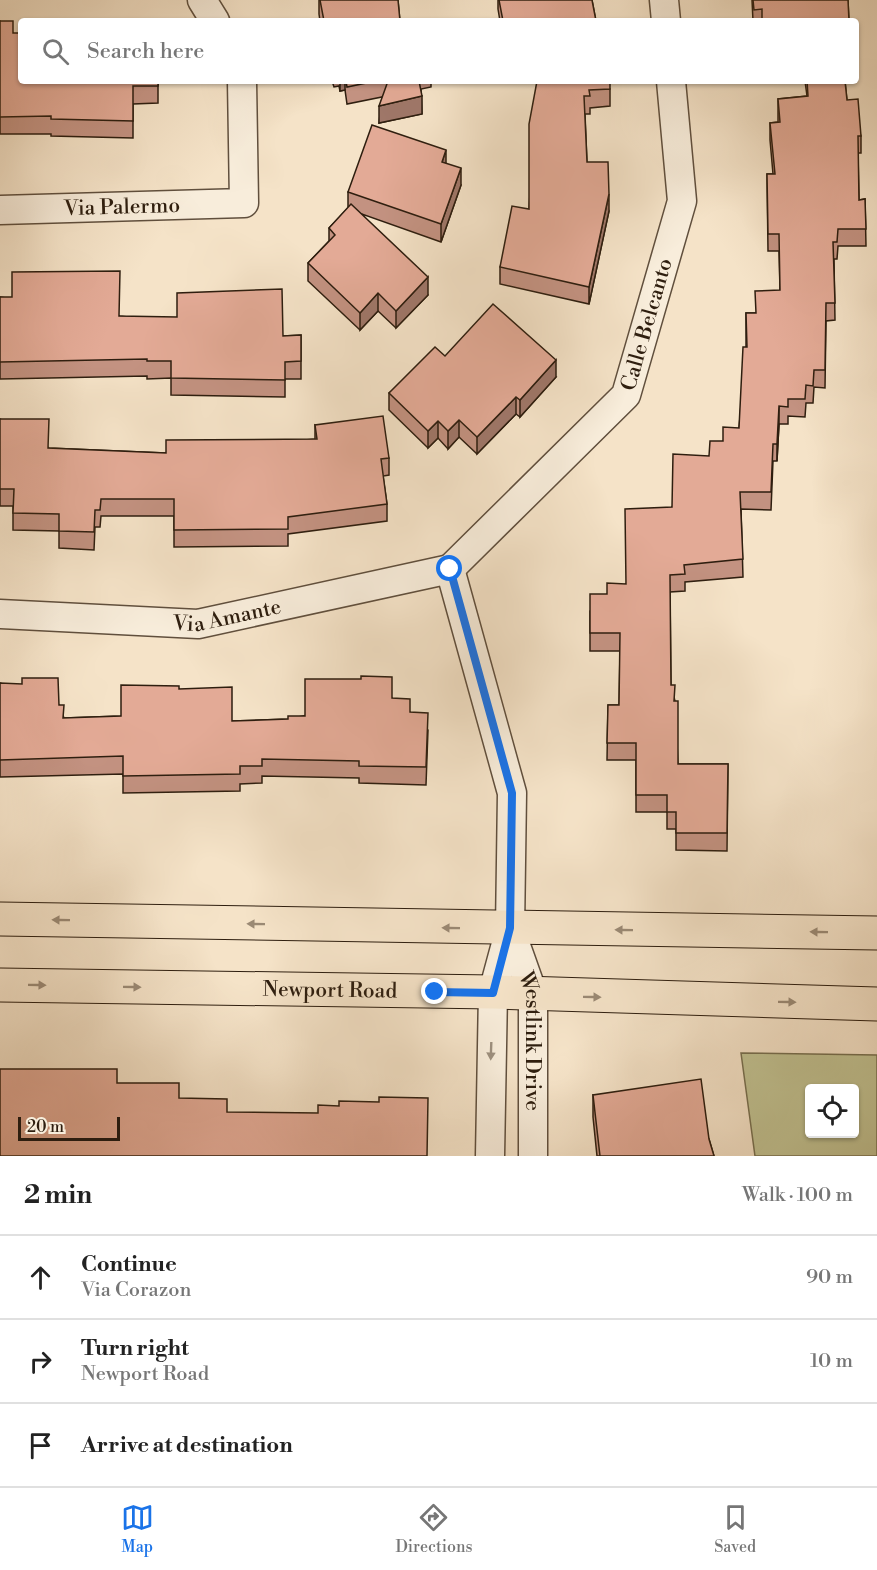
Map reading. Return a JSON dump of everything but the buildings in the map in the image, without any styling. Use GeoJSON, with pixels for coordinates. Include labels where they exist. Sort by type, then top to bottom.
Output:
{"type":"FeatureCollection","features":[{"type":"Feature","properties":{"kind":"main road"},"geometry":{"type":"LineString","coordinates":[[0,919],[877,933]]}},
{"type":"Feature","properties":{"kind":"main road","name":"Newport Road"},"geometry":{"type":"LineString","coordinates":[[0,985],[493,993],[877,1004]]}},
{"type":"Feature","properties":{"kind":"street"},"geometry":{"type":"LineString","coordinates":[[202,0],[213,18]]}},
{"type":"Feature","properties":{"kind":"street"},"geometry":{"type":"LineString","coordinates":[[664,0],[666,18]]}},
{"type":"Feature","properties":{"kind":"street","name":"Via Palermo"},"geometry":{"type":"LineString","coordinates":[[0,210],[244,203],[242,84]]}},
{"type":"Feature","properties":{"kind":"street","name":"Calle Belcanto"},"geometry":{"type":"LineString","coordinates":[[450,569],[626,395],[682,201],[671,84]]}},
{"type":"Feature","properties":{"kind":"street"},"geometry":{"type":"LineString","coordinates":[[450,569],[512,793],[510,928]]}},
{"type":"Feature","properties":{"kind":"street","name":"Via Amante"},"geometry":{"type":"LineString","coordinates":[[0,614],[198,624],[450,569]]}},
{"type":"Feature","properties":{"kind":"street","name":"Westlink Drive"},"geometry":{"type":"LineString","coordinates":[[490,1156],[493,993],[510,928]]}},
{"type":"Feature","properties":{"kind":"street","name":"Westlink Drive"},"geometry":{"type":"LineString","coordinates":[[510,928],[534,994],[533,1156]]}},
{"type":"Feature","properties":{"kind":"green space"},"geometry":{"type":"Polygon","coordinates":[[[741,1053],[877,1055],[877,1156],[755,1156],[741,1053]]]}},
{"type":"Feature","properties":{"kind":"route"},"geometry":{"type":"LineString","coordinates":[[435,992],[493,993],[510,928],[512,793],[450,569]]}}]}
